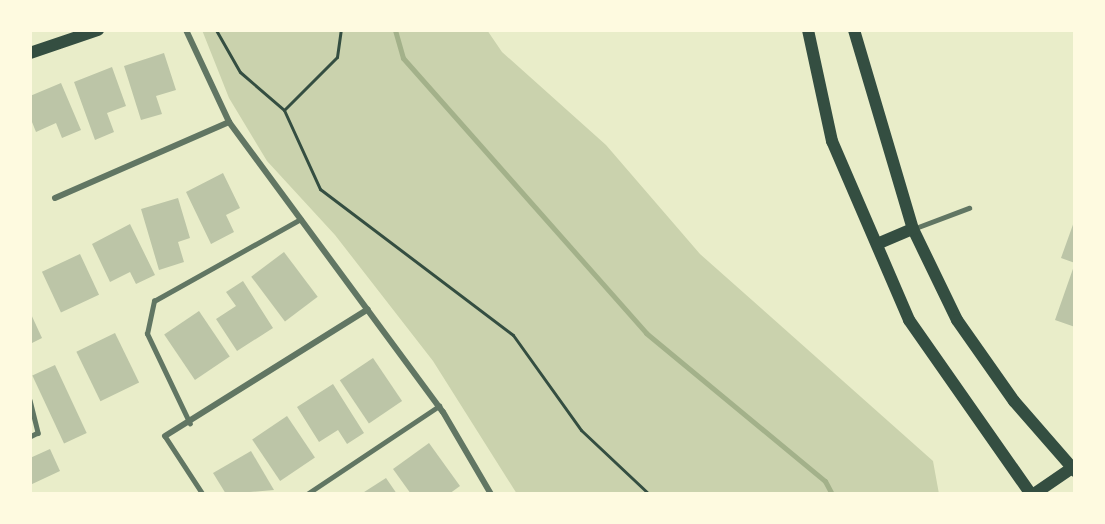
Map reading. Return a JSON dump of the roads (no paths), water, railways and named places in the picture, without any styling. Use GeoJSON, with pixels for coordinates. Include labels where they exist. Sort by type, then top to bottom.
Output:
{"type":"FeatureCollection","features":[{"type":"Feature","properties":{"kind":"main road"},"geometry":{"type":"LineString","coordinates":[[30,53],[98,30]]}},
{"type":"Feature","properties":{"kind":"main road"},"geometry":{"type":"LineString","coordinates":[[808,30],[832,141],[909,320],[1033,494],[1073,469],[1014,401],[957,320],[912,229],[854,30]]}},
{"type":"Feature","properties":{"kind":"main road"},"geometry":{"type":"LineString","coordinates":[[877,244],[912,229]]}},
{"type":"Feature","properties":{"kind":"street"},"geometry":{"type":"LineString","coordinates":[[186,30],[228,122],[439,406],[491,494]]}},
{"type":"Feature","properties":{"kind":"street"},"geometry":{"type":"LineString","coordinates":[[55,198],[228,122]]}},
{"type":"Feature","properties":{"kind":"street"},"geometry":{"type":"LineString","coordinates":[[165,436],[190,424],[368,309]]}},
{"type":"Feature","properties":{"kind":"lane"},"geometry":{"type":"LineString","coordinates":[[912,229],[969,208]]}},
{"type":"Feature","properties":{"kind":"lane"},"geometry":{"type":"LineString","coordinates":[[190,424],[147,334],[154,301],[301,219]]}},
{"type":"Feature","properties":{"kind":"lane"},"geometry":{"type":"LineString","coordinates":[[30,400],[38,433],[30,437]]}},
{"type":"Feature","properties":{"kind":"lane"},"geometry":{"type":"LineString","coordinates":[[308,494],[439,406]]}},
{"type":"Feature","properties":{"kind":"lane"},"geometry":{"type":"LineString","coordinates":[[165,436],[203,494]]}},
{"type":"Feature","properties":{"kind":"waterway"},"geometry":{"type":"LineString","coordinates":[[395,30],[403,58],[646,333],[825,481],[832,494]]}}]}
